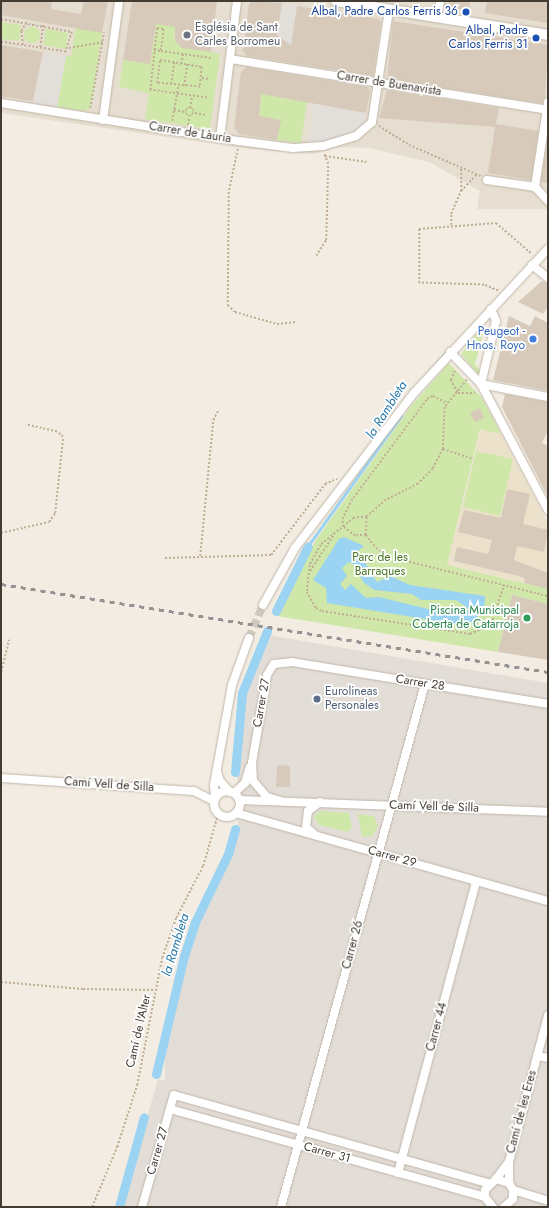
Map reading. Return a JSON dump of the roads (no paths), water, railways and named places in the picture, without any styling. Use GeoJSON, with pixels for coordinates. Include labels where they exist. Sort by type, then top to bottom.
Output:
{"type":"FeatureCollection","features":[{"type":"Feature","properties":{"kind":"street"},"geometry":{"type":"LineString","coordinates":[[103,120],[119,1]]}},
{"type":"Feature","properties":{"kind":"street"},"geometry":{"type":"LineString","coordinates":[[220,138],[237,1]]}},
{"type":"Feature","properties":{"kind":"street"},"geometry":{"type":"LineString","coordinates":[[336,1],[548,35]]}},
{"type":"Feature","properties":{"kind":"street"},"geometry":{"type":"LineString","coordinates":[[438,17],[440,1]]}},
{"type":"Feature","properties":{"kind":"street"},"geometry":{"type":"LineString","coordinates":[[377,83],[389,9]]}},
{"type":"Feature","properties":{"kind":"street","name":"Carrer de Buenavista"},"geometry":{"type":"LineString","coordinates":[[230,59],[377,83],[548,107]]}},
{"type":"Feature","properties":{"kind":"street","name":"Carrer de Làuria"},"geometry":{"type":"LineString","coordinates":[[1,103],[239,141],[293,148],[323,146],[356,136],[372,122],[377,83]]}},
{"type":"Feature","properties":{"kind":"street"},"geometry":{"type":"LineString","coordinates":[[535,187],[548,107]]}},
{"type":"Feature","properties":{"kind":"street"},"geometry":{"type":"LineString","coordinates":[[487,180],[535,187],[548,201]]}},
{"type":"Feature","properties":{"kind":"street"},"geometry":{"type":"LineString","coordinates":[[263,605],[295,548],[344,482],[450,352],[548,249]]}},
{"type":"Feature","properties":{"kind":"street"},"geometry":{"type":"LineString","coordinates":[[534,262],[548,278]]}},
{"type":"Feature","properties":{"kind":"street"},"geometry":{"type":"LineString","coordinates":[[480,388],[496,321],[491,309]]}},
{"type":"Feature","properties":{"kind":"street"},"geometry":{"type":"LineString","coordinates":[[450,352],[480,388],[548,510]]}},
{"type":"Feature","properties":{"kind":"street"},"geometry":{"type":"LineString","coordinates":[[480,388],[548,397]]}},
{"type":"Feature","properties":{"kind":"street"},"geometry":{"type":"LineString","coordinates":[[216,769],[220,781],[234,795],[236,813],[229,817],[218,814],[214,799],[216,769],[232,685],[249,638]]}},
{"type":"Feature","properties":{"kind":"street","name":"Carrer 28"},"geometry":{"type":"LineString","coordinates":[[292,662],[548,704]]}},
{"type":"Feature","properties":{"kind":"street","name":"Carrer 27"},"geometry":{"type":"LineString","coordinates":[[234,795],[245,784],[252,763],[269,669],[274,664],[292,662]]}},
{"type":"Feature","properties":{"kind":"street","name":"Carrer 26"},"geometry":{"type":"LineString","coordinates":[[282,1207],[379,853],[395,806],[425,684]]}},
{"type":"Feature","properties":{"kind":"street","name":"Carrer 27"},"geometry":{"type":"LineString","coordinates":[[252,763],[256,787],[267,798],[281,801]]}},
{"type":"Feature","properties":{"kind":"street","name":"Camí Vell de Silla"},"geometry":{"type":"LineString","coordinates":[[1,778],[194,791],[214,799]]}},
{"type":"Feature","properties":{"kind":"street"},"geometry":{"type":"LineString","coordinates":[[214,799],[221,792],[234,795]]}},
{"type":"Feature","properties":{"kind":"street","name":"Camí Vell de Silla"},"geometry":{"type":"LineString","coordinates":[[234,795],[281,801],[548,812]]}},
{"type":"Feature","properties":{"kind":"street"},"geometry":{"type":"LineString","coordinates":[[317,836],[306,827],[308,811],[320,802]]}},
{"type":"Feature","properties":{"kind":"street","name":"Carrer 29"},"geometry":{"type":"LineString","coordinates":[[236,813],[548,901]]}},
{"type":"Feature","properties":{"kind":"street","name":"Carrer 44"},"geometry":{"type":"LineString","coordinates":[[398,1173],[476,881]]}},
{"type":"Feature","properties":{"kind":"street","name":"Camí de les Eres"},"geometry":{"type":"LineString","coordinates":[[496,1179],[508,1162],[548,1016]]}},
{"type":"Feature","properties":{"kind":"street"},"geometry":{"type":"LineString","coordinates":[[537,1056],[548,1058]]}},
{"type":"Feature","properties":{"kind":"street","name":"Carrer 27"},"geometry":{"type":"LineString","coordinates":[[142,1207],[174,1095]]}},
{"type":"Feature","properties":{"kind":"street","name":"Carrer 31"},"geometry":{"type":"LineString","coordinates":[[174,1095],[401,1160],[488,1183]]}},
{"type":"Feature","properties":{"kind":"street","name":"Carrer 31"},"geometry":{"type":"LineString","coordinates":[[170,1109],[398,1173],[489,1204]]}},
{"type":"Feature","properties":{"kind":"street","name":"Camí de les Eres"},"geometry":{"type":"LineString","coordinates":[[508,1162],[511,1186]]}},
{"type":"Feature","properties":{"kind":"street"},"geometry":{"type":"LineString","coordinates":[[489,1204],[488,1183],[496,1179],[548,1201]]}},
{"type":"Feature","properties":{"kind":"street"},"geometry":{"type":"LineString","coordinates":[[511,1186],[506,1206],[516,1207]]}},
{"type":"Feature","properties":{"kind":"water"},"geometry":{"type":"Polygon","coordinates":[[[344,537],[364,546],[358,551],[377,582],[390,576],[410,585],[485,596],[484,611],[467,626],[327,603],[326,588],[313,580],[339,539],[344,537]],[[349,562],[342,568],[347,576],[340,584],[345,590],[351,584],[366,598],[379,597],[428,609],[464,613],[469,609],[456,600],[421,600],[412,594],[374,590],[363,582],[356,566],[349,562]]]}},
{"type":"Feature","properties":{"kind":"waterway","name":"la Rambleta"},"geometry":{"type":"LineString","coordinates":[[428,373],[447,351]]}},
{"type":"Feature","properties":{"kind":"waterway","name":"la Rambleta"},"geometry":{"type":"LineString","coordinates":[[308,546],[401,416]]}},
{"type":"Feature","properties":{"kind":"waterway","name":"la Rambleta"},"geometry":{"type":"LineString","coordinates":[[276,611],[308,546]]}},
{"type":"Feature","properties":{"kind":"waterway","name":"la Rambleta"},"geometry":{"type":"LineString","coordinates":[[235,772],[242,693],[267,631]]}},
{"type":"Feature","properties":{"kind":"waterway","name":"la Rambleta"},"geometry":{"type":"LineString","coordinates":[[156,1074],[184,956],[195,922],[228,854],[235,829]]}},
{"type":"Feature","properties":{"kind":"waterway","name":"la Rambleta"},"geometry":{"type":"LineString","coordinates":[[119,1207],[144,1117]]}},
{"type":"Feature","properties":{"kind":"tunnel"},"geometry":{"type":"LineString","coordinates":[[249,638],[263,605]]}},
{"type":"Feature","properties":{"kind":"railway"},"geometry":{"type":"LineString","coordinates":[[1,584],[548,672]]}},
{"type":"Feature","properties":{"kind":"place","name":"Albal, Padre Carlos Ferris 36"},"geometry":{"type":"Point","coordinates":[466,12]}},
{"type":"Feature","properties":{"kind":"place","name":"Església de Sant Carles Borromeu"},"geometry":{"type":"Point","coordinates":[187,35]}},
{"type":"Feature","properties":{"kind":"place","name":"Albal, Padre Carlos Ferris 31"},"geometry":{"type":"Point","coordinates":[536,38]}},
{"type":"Feature","properties":{"kind":"place","name":"Peugeot - Hnos. Royo"},"geometry":{"type":"Point","coordinates":[533,339]}},
{"type":"Feature","properties":{"kind":"place","name":"Piscina Municipal Coberta de Catarroja"},"geometry":{"type":"Point","coordinates":[527,618]}},
{"type":"Feature","properties":{"kind":"place","name":"Eurolineas Personales"},"geometry":{"type":"Point","coordinates":[317,699]}},
{"type":"Feature","properties":{"kind":"park label","name":"Parc de les Barraques"},"geometry":{"type":"Point","coordinates":[380,565]}}]}
